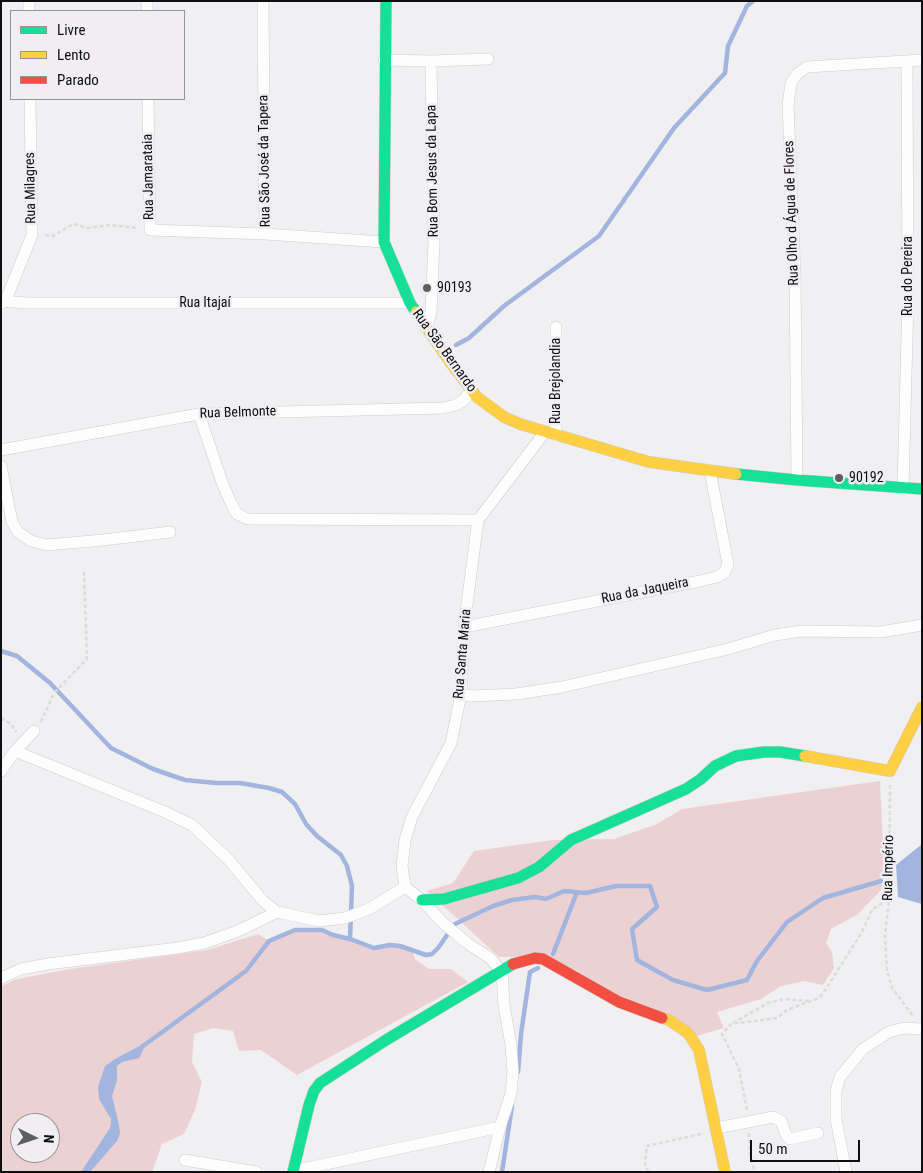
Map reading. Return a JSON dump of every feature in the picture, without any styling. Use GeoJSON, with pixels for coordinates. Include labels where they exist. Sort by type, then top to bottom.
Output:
{"type":"FeatureCollection","features":[{"type":"Feature","properties":{"kind":"street","name":"Rua São José da Tapera"},"geometry":{"type":"LineString","coordinates":[[263,1],[266,234],[384,242]]}},
{"type":"Feature","properties":{"kind":"street","name":"Rua São Bernardo"},"geometry":{"type":"LineString","coordinates":[[386,1],[384,60],[384,242],[410,303],[471,390],[491,408],[504,417],[520,424],[649,462],[710,471],[797,480],[922,490]]}},
{"type":"Feature","properties":{"kind":"street"},"geometry":{"type":"LineString","coordinates":[[384,60],[488,59]]}},
{"type":"Feature","properties":{"kind":"street","name":"Rua Olho d Água de Flores"},"geometry":{"type":"LineString","coordinates":[[797,480],[795,274],[788,105],[791,83],[796,74],[807,67],[922,60]]}},
{"type":"Feature","properties":{"kind":"street","name":"Rua Bom Jesus da Lapa"},"geometry":{"type":"LineString","coordinates":[[426,328],[431,313],[434,242],[431,61]]}},
{"type":"Feature","properties":{"kind":"street","name":"Rua do Pereira"},"geometry":{"type":"LineString","coordinates":[[903,489],[908,298],[908,62]]}},
{"type":"Feature","properties":{"kind":"street","name":"Rua Milagres"},"geometry":{"type":"LineString","coordinates":[[3,302],[32,235],[30,100]]}},
{"type":"Feature","properties":{"kind":"street","name":"Rua Jamarataia"},"geometry":{"type":"LineString","coordinates":[[148,100],[150,230],[266,234]]}},
{"type":"Feature","properties":{"kind":"street","name":"Rua Itajaí"},"geometry":{"type":"LineString","coordinates":[[3,302],[410,303]]}},
{"type":"Feature","properties":{"kind":"street","name":"Rua Brejolandia"},"geometry":{"type":"LineString","coordinates":[[550,434],[556,327]]}},
{"type":"Feature","properties":{"kind":"street","name":"Rua Belmonte"},"geometry":{"type":"LineString","coordinates":[[1,450],[199,414],[442,408],[456,405],[464,400],[471,390]]}},
{"type":"Feature","properties":{"kind":"street"},"geometry":{"type":"LineString","coordinates":[[199,414],[231,503],[237,514],[248,519],[478,520]]}},
{"type":"Feature","properties":{"kind":"street","name":"Rua Santa Maria"},"geometry":{"type":"LineString","coordinates":[[405,887],[402,866],[410,825],[421,798],[451,743],[461,694],[464,627],[478,520],[550,434]]}},
{"type":"Feature","properties":{"kind":"street"},"geometry":{"type":"LineString","coordinates":[[1,466],[12,522],[18,532],[31,541],[39,544],[56,544],[170,532]]}},
{"type":"Feature","properties":{"kind":"street","name":"Rua da Jaqueira"},"geometry":{"type":"LineString","coordinates":[[464,627],[718,577],[725,572],[728,564],[710,471]]}},
{"type":"Feature","properties":{"kind":"street"},"geometry":{"type":"LineString","coordinates":[[461,694],[472,696],[516,694],[562,687],[775,635],[801,631],[881,632],[922,626]]}},
{"type":"Feature","properties":{"kind":"street"},"geometry":{"type":"LineString","coordinates":[[422,900],[444,899],[518,878],[539,867],[571,840],[600,825],[686,789],[715,766],[736,756],[780,752],[890,771],[922,707]]}},
{"type":"Feature","properties":{"kind":"street"},"geometry":{"type":"LineString","coordinates":[[1,772],[19,747],[34,731]]}},
{"type":"Feature","properties":{"kind":"street"},"geometry":{"type":"LineString","coordinates":[[19,747],[192,825],[228,859],[263,901],[277,912],[319,921],[345,918],[369,909],[405,887],[422,900],[459,936],[490,958],[502,972],[504,1005],[511,1045],[513,1071],[511,1094],[500,1127],[489,1172]]}},
{"type":"Feature","properties":{"kind":"street"},"geometry":{"type":"LineString","coordinates":[[1,978],[21,969],[48,964],[204,943],[238,931],[277,912]]}},
{"type":"Feature","properties":{"kind":"street"},"geometry":{"type":"LineString","coordinates":[[500,1127],[293,1171],[309,1105],[314,1091],[320,1083],[386,1040],[502,972],[509,965],[535,958],[543,959],[619,1002],[669,1020],[688,1033],[699,1050],[725,1172]]}},
{"type":"Feature","properties":{"kind":"street"},"geometry":{"type":"LineString","coordinates":[[846,1172],[836,1119],[836,1091],[840,1077],[863,1049],[889,1032],[920,1025]]}},
{"type":"Feature","properties":{"kind":"street"},"geometry":{"type":"LineString","coordinates":[[717,1128],[773,1117],[781,1121],[786,1135],[790,1139],[818,1133]]}},
{"type":"Feature","properties":{"kind":"street"},"geometry":{"type":"LineString","coordinates":[[185,1160],[256,1172]]}},
{"type":"Feature","properties":{"kind":"path"},"geometry":{"type":"LineString","coordinates":[[32,235],[53,236],[73,224],[88,228],[110,225],[150,230]]}},
{"type":"Feature","properties":{"kind":"path"},"geometry":{"type":"LineString","coordinates":[[34,731],[43,718],[54,693],[87,659],[84,570]]}},
{"type":"Feature","properties":{"kind":"path"},"geometry":{"type":"LineString","coordinates":[[1,718],[11,724],[19,747]]}},
{"type":"Feature","properties":{"kind":"path","name":"Rua Império"},"geometry":{"type":"LineString","coordinates":[[890,771],[889,900],[884,935],[887,971],[892,988],[920,1025]]}},
{"type":"Feature","properties":{"kind":"path"},"geometry":{"type":"LineString","coordinates":[[731,1024],[777,1018],[787,1010],[819,998],[862,932],[872,910],[889,900]]}},
{"type":"Feature","properties":{"kind":"path"},"geometry":{"type":"LineString","coordinates":[[755,1172],[750,1154],[749,1121],[738,1069],[722,1034],[731,1024],[768,1003],[784,999],[813,1000]]}},
{"type":"Feature","properties":{"kind":"path"},"geometry":{"type":"LineString","coordinates":[[648,1172],[645,1163],[647,1146],[695,1136],[717,1128]]}},
{"type":"Feature","properties":{"kind":"path"},"geometry":{"type":"LineString","coordinates":[[1,1171],[20,1167]]}},
{"type":"Feature","properties":{"kind":"shaded area"},"geometry":{"type":"Polygon","coordinates":[[[880,781],[884,868],[881,890],[858,914],[831,929],[826,943],[832,952],[834,968],[823,985],[805,981],[781,986],[761,999],[717,1012],[724,1028],[697,1036],[622,998],[576,970],[512,957],[499,957],[427,891],[453,883],[474,851],[553,840],[614,839],[657,824],[682,809],[880,781]]]}},
{"type":"Feature","properties":{"kind":"shaded area"},"geometry":{"type":"Polygon","coordinates":[[[295,930],[322,930],[374,948],[390,945],[400,946],[412,950],[415,959],[429,969],[451,969],[468,982],[297,1075],[261,1050],[239,1051],[233,1031],[213,1028],[194,1034],[192,1062],[202,1082],[195,1110],[184,1134],[162,1144],[152,1172],[1,1172],[1,986],[17,979],[70,969],[207,950],[258,934],[269,941],[295,930]]]}},
{"type":"Feature","properties":{"kind":"water"},"geometry":{"type":"Polygon","coordinates":[[[922,844],[922,904],[898,897],[896,865],[922,844]]]}},
{"type":"Feature","properties":{"kind":"water"},"geometry":{"type":"Polygon","coordinates":[[[147,1042],[139,1058],[122,1062],[117,1066],[117,1080],[112,1096],[120,1134],[117,1141],[90,1172],[81,1172],[111,1124],[111,1119],[99,1099],[98,1087],[105,1066],[147,1042]]]}},
{"type":"Feature","properties":{"kind":"waterway"},"geometry":{"type":"LineString","coordinates":[[456,345],[469,338],[504,306],[599,236],[674,128],[725,73],[728,46],[747,6],[753,1]]}},
{"type":"Feature","properties":{"kind":"waterway"},"geometry":{"type":"LineString","coordinates":[[1,651],[17,656],[50,683],[111,748],[153,769],[185,780],[240,783],[282,792],[295,804],[306,824],[317,836],[341,855],[347,866],[352,886],[350,939]]}},
{"type":"Feature","properties":{"kind":"waterway"},"geometry":{"type":"LineString","coordinates":[[143,1046],[246,971],[269,941],[295,930],[322,930],[374,948],[390,945],[400,946],[426,955],[432,954],[438,948],[455,924],[493,906],[512,900],[535,897],[546,899],[564,891],[586,893],[616,886],[650,886],[657,907],[632,929],[637,960],[673,980],[707,990],[747,980],[757,961],[787,922],[823,898],[881,881]]}},
{"type":"Feature","properties":{"kind":"waterway"},"geometry":{"type":"LineString","coordinates":[[553,954],[577,892]]}},
{"type":"Feature","properties":{"kind":"waterway"},"geometry":{"type":"LineString","coordinates":[[518,1072],[521,1034],[530,972],[538,968]]}},
{"type":"Feature","properties":{"kind":"waterway"},"geometry":{"type":"LineString","coordinates":[[502,1172],[512,1106]]}},
{"type":"Feature","properties":{"kind":"traffic: fast"},"geometry":{"type":"LineString","coordinates":[[386,1],[384,242],[410,303],[416,312]]}},
{"type":"Feature","properties":{"kind":"traffic: fast"},"geometry":{"type":"LineString","coordinates":[[736,474],[922,489]]}},
{"type":"Feature","properties":{"kind":"traffic: fast"},"geometry":{"type":"LineString","coordinates":[[422,900],[444,899],[518,878],[539,867],[571,840],[686,789],[715,766],[736,756],[764,752],[780,752],[805,756]]}},
{"type":"Feature","properties":{"kind":"traffic: fast"},"geometry":{"type":"LineString","coordinates":[[293,1172],[309,1105],[314,1091],[320,1083],[386,1040],[513,964]]}},
{"type":"Feature","properties":{"kind":"traffic: slow"},"geometry":{"type":"LineString","coordinates":[[416,312],[450,362],[477,397],[504,417],[520,424],[649,462],[736,474]]}},
{"type":"Feature","properties":{"kind":"traffic: slow"},"geometry":{"type":"LineString","coordinates":[[805,756],[890,771],[922,707]]}},
{"type":"Feature","properties":{"kind":"traffic: slow"},"geometry":{"type":"LineString","coordinates":[[662,1018],[669,1020],[688,1033],[699,1050],[725,1172]]}},
{"type":"Feature","properties":{"kind":"traffic: jam"},"geometry":{"type":"LineString","coordinates":[[513,964],[535,958],[543,959],[619,1002],[662,1018]]}},
{"type":"Feature","properties":{"kind":"place","name":"90193"},"geometry":{"type":"Point","coordinates":[427,288]}},
{"type":"Feature","properties":{"kind":"place","name":"90192"},"geometry":{"type":"Point","coordinates":[839,478]}}]}
